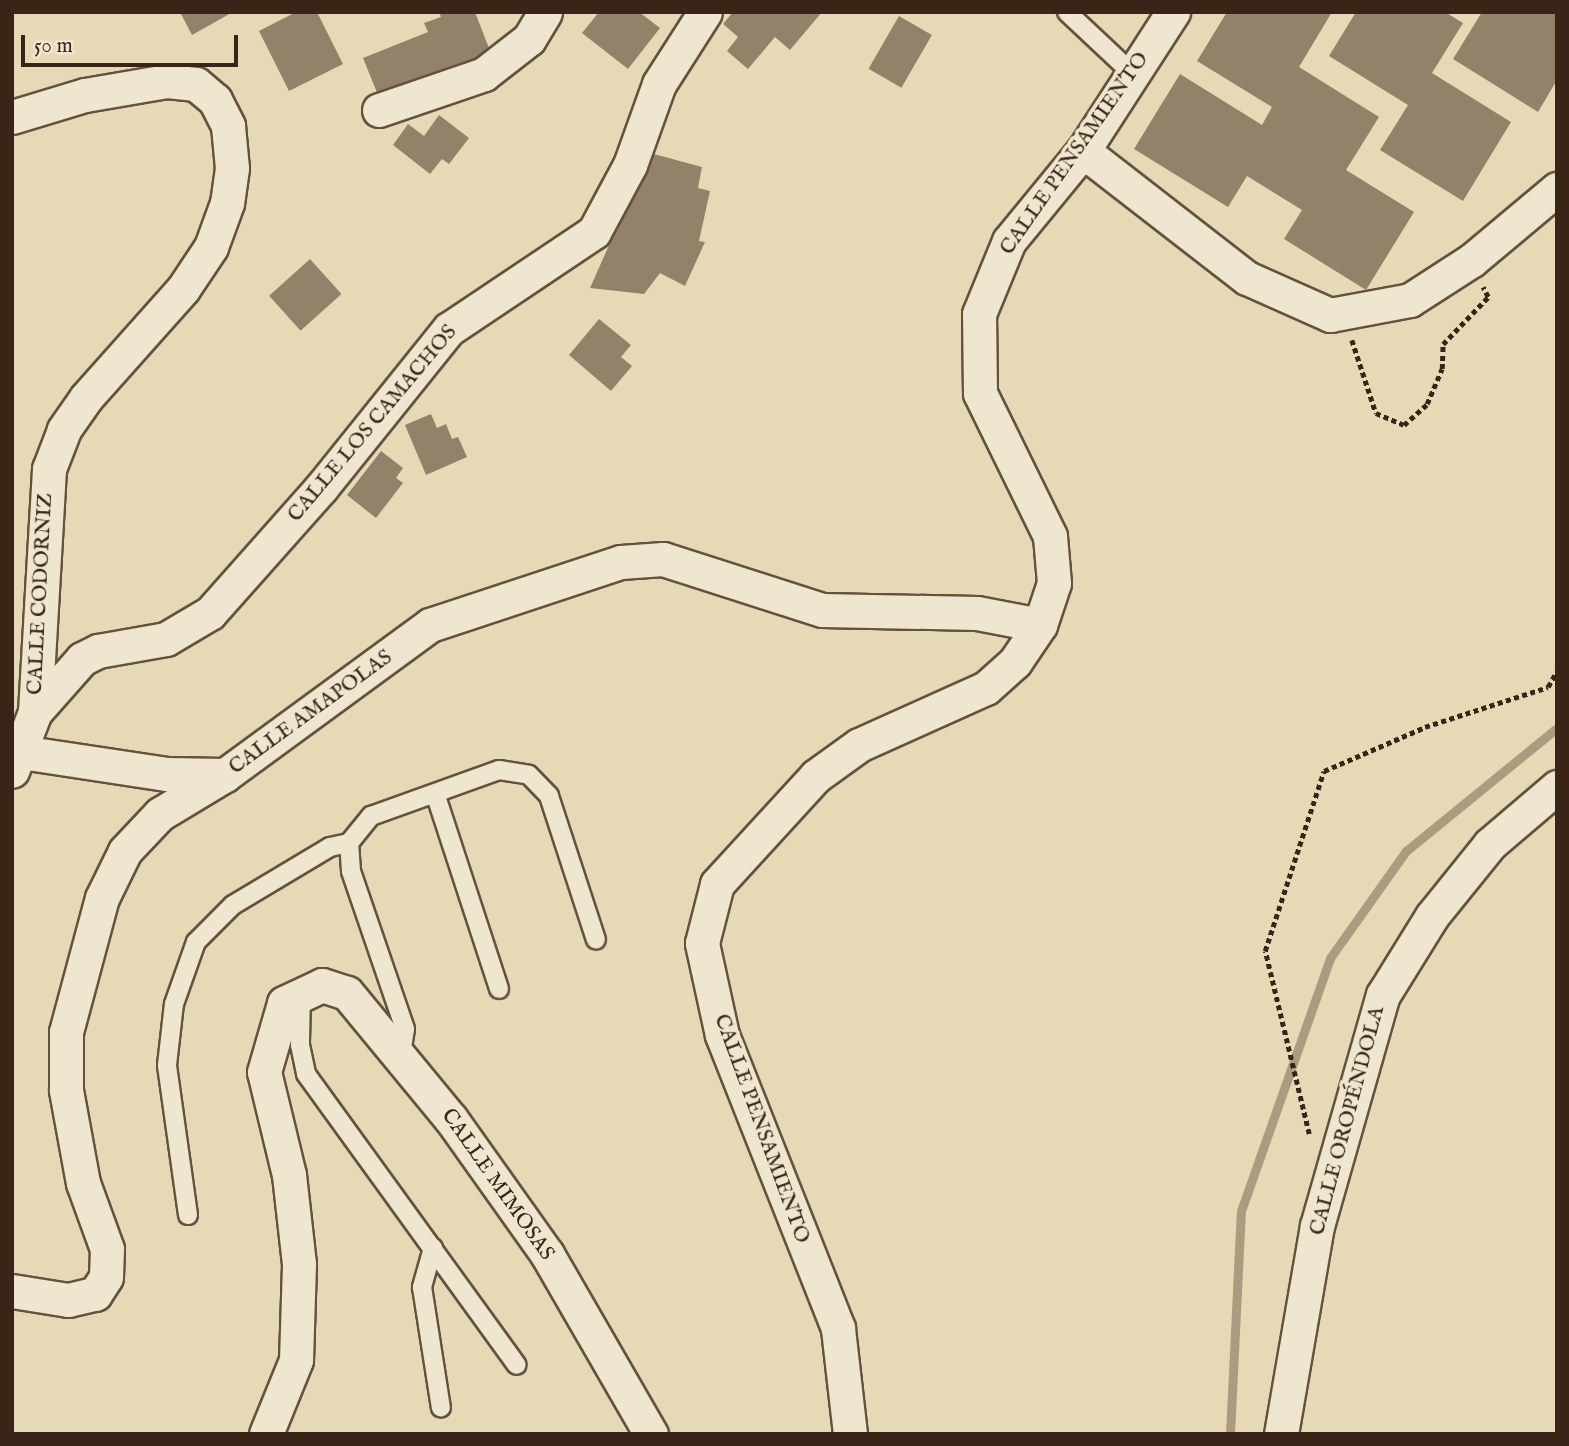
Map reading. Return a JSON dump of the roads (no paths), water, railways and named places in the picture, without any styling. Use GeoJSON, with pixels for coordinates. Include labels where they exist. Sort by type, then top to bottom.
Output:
{"type":"FeatureCollection","features":[{"type":"Feature","properties":{"kind":"street"},"geometry":{"type":"LineString","coordinates":[[379,110],[484,74],[529,39],[545,12]]}},
{"type":"Feature","properties":{"kind":"street","name":"CALLE LOS CAMACHOS"},"geometry":{"type":"LineString","coordinates":[[35,712],[82,659],[98,651],[166,639],[209,613],[321,488],[449,329],[594,232],[630,165],[659,84],[705,12]]}},
{"type":"Feature","properties":{"kind":"street","name":"CALLE PENSAMIENTO"},"geometry":{"type":"LineString","coordinates":[[850,1434],[838,1328],[722,1035],[702,943],[717,884],[816,776],[859,745],[986,688],[1015,662],[1040,625],[1054,583],[1050,536],[980,393],[979,314],[1009,241],[1083,151],[1173,12]]}},
{"type":"Feature","properties":{"kind":"street","name":"CALLE CODORNIZ"},"geometry":{"type":"LineString","coordinates":[[12,117],[85,94],[167,81],[196,84],[215,100],[228,126],[232,169],[228,202],[211,247],[183,289],[86,398],[49,469],[35,712],[17,762]]}},
{"type":"Feature","properties":{"kind":"street"},"geometry":{"type":"LineString","coordinates":[[1083,151],[1247,278],[1330,315],[1410,300],[1472,260],[1557,189]]}},
{"type":"Feature","properties":{"kind":"street","name":"CALLE AMAPOLAS"},"geometry":{"type":"LineString","coordinates":[[12,1291],[68,1300],[95,1293],[106,1277],[107,1249],[83,1183],[66,1090],[66,1032],[102,898],[125,851],[160,814],[225,775],[430,625],[621,562],[663,559],[822,610],[977,613],[1040,625]]}},
{"type":"Feature","properties":{"kind":"street"},"geometry":{"type":"LineString","coordinates":[[17,762],[167,774],[225,775]]}},
{"type":"Feature","properties":{"kind":"street","name":"CALLE OROPÉNDOLA"},"geometry":{"type":"LineString","coordinates":[[1281,1434],[1317,1226],[1383,995],[1432,916],[1490,844],[1557,787]]}},
{"type":"Feature","properties":{"kind":"street","name":"CALLE MIMOSAS"},"geometry":{"type":"LineString","coordinates":[[300,991],[323,985],[347,993],[401,1054],[547,1254],[651,1434]]}},
{"type":"Feature","properties":{"kind":"street"},"geometry":{"type":"LineString","coordinates":[[266,1434],[296,1360],[299,1264],[289,1175],[264,1072],[284,1003],[300,991]]}},
{"type":"Feature","properties":{"kind":"lane"},"geometry":{"type":"LineString","coordinates":[[1067,12],[1132,73]]}},
{"type":"Feature","properties":{"kind":"lane"},"geometry":{"type":"LineString","coordinates":[[188,1215],[167,1065],[174,1004],[196,942],[233,905],[330,847],[349,843],[371,816],[436,796],[499,770],[529,775],[549,796],[597,940]]}},
{"type":"Feature","properties":{"kind":"lane"},"geometry":{"type":"LineString","coordinates":[[436,796],[499,989]]}},
{"type":"Feature","properties":{"kind":"lane"},"geometry":{"type":"LineString","coordinates":[[349,843],[351,871],[405,1029],[401,1054]]}},
{"type":"Feature","properties":{"kind":"lane"},"geometry":{"type":"LineString","coordinates":[[300,991],[300,1045],[306,1074],[517,1365]]}},
{"type":"Feature","properties":{"kind":"lane"},"geometry":{"type":"LineString","coordinates":[[433,1248],[422,1287],[441,1408]]}},
{"type":"Feature","properties":{"kind":"waterway"},"geometry":{"type":"LineString","coordinates":[[1230,1434],[1241,1211],[1330,958],[1406,851],[1557,728]]}}]}
